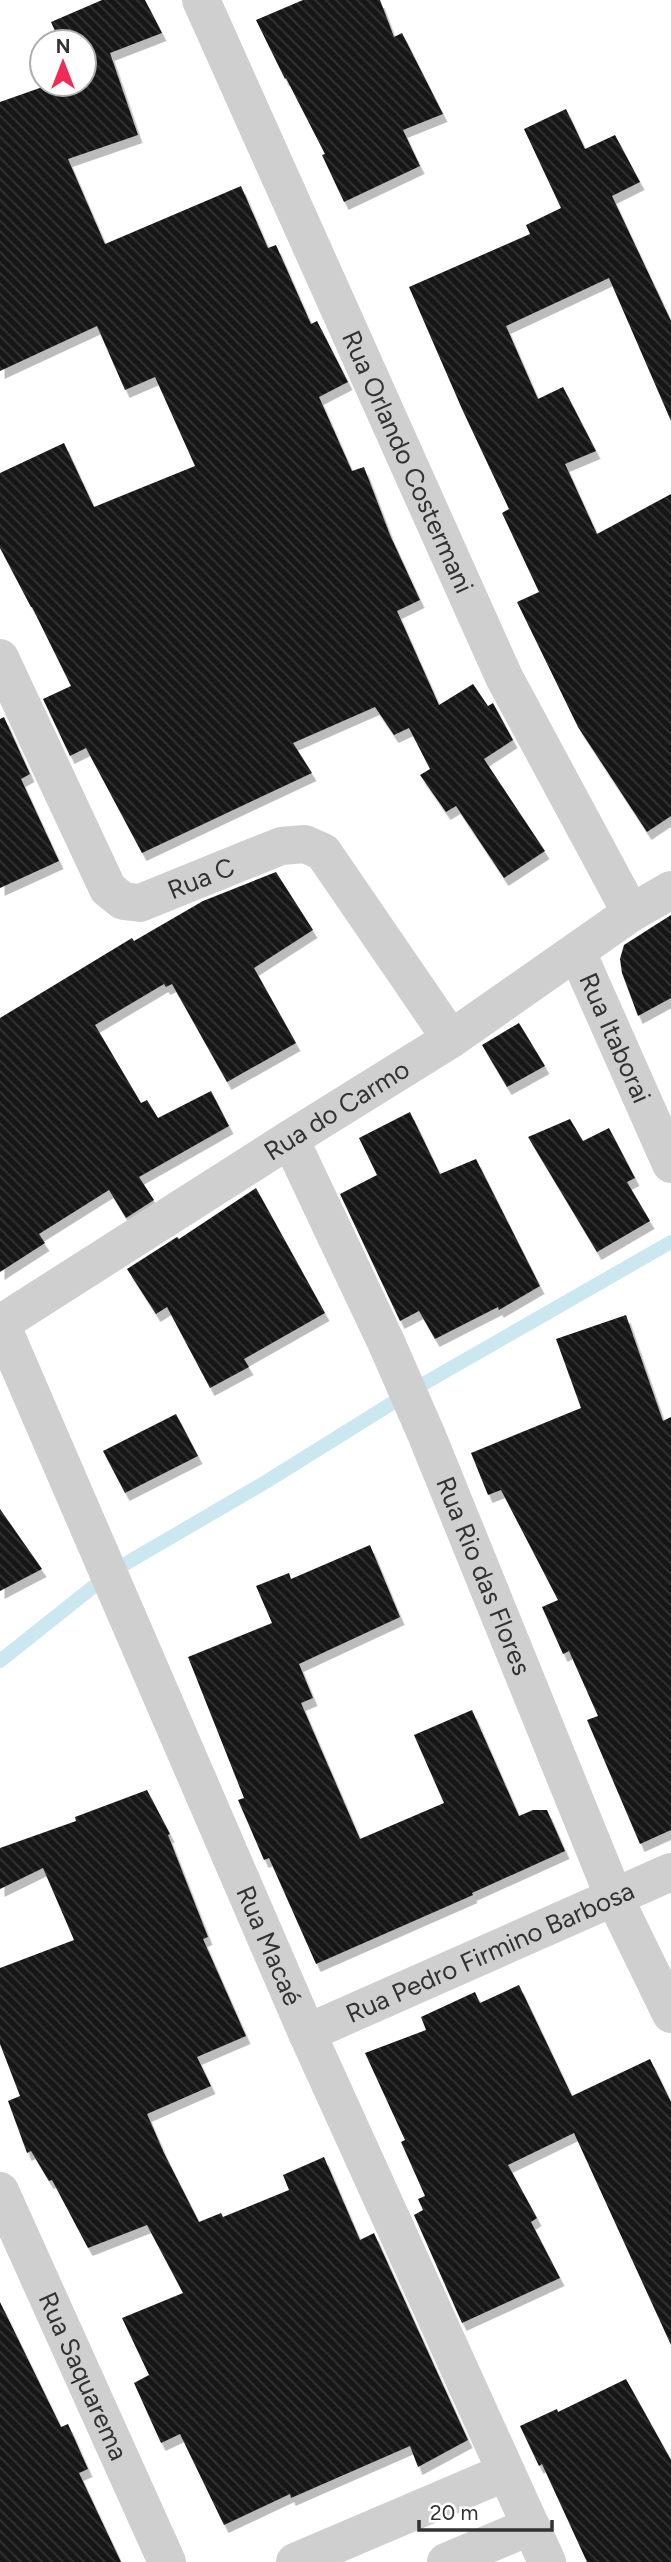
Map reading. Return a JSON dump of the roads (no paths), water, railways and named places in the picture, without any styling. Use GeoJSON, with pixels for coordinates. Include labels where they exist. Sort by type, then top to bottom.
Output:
{"type":"FeatureCollection","features":[{"type":"Feature","properties":{"kind":"street","name":"Rua Orlando Costermani"},"geometry":{"type":"LineString","coordinates":[[201,0],[504,677],[631,913]]}},
{"type":"Feature","properties":{"kind":"street","name":"Rua C"},"geometry":{"type":"LineString","coordinates":[[0,657],[108,889],[123,901],[141,903],[281,846],[304,844],[323,852],[452,1039]]}},
{"type":"Feature","properties":{"kind":"street","name":"Rua do Carmo"},"geometry":{"type":"LineString","coordinates":[[1,1324],[452,1039],[631,913],[671,890]]}},
{"type":"Feature","properties":{"kind":"street","name":"Rua Itaborai"},"geometry":{"type":"LineString","coordinates":[[577,952],[671,1164]]}},
{"type":"Feature","properties":{"kind":"street","name":"Rua Rio das Flores"},"geometry":{"type":"LineString","coordinates":[[290,1139],[386,1342],[427,1436],[614,1897],[671,2014]]}},
{"type":"Feature","properties":{"kind":"street","name":"Rua Macaé"},"geometry":{"type":"LineString","coordinates":[[1,1324],[307,2034],[547,2562]]}},
{"type":"Feature","properties":{"kind":"street","name":"Rua Pedro Firmino Barbosa"},"geometry":{"type":"LineString","coordinates":[[307,2034],[671,1872]]}},
{"type":"Feature","properties":{"kind":"street","name":"Rua Saquarema"},"geometry":{"type":"LineString","coordinates":[[0,2190],[167,2562]]}},
{"type":"Feature","properties":{"kind":"street"},"geometry":{"type":"LineString","coordinates":[[295,2562],[506,2472]]}},
{"type":"Feature","properties":{"kind":"street"},"geometry":{"type":"LineString","coordinates":[[446,2562],[531,2526]]}},
{"type":"Feature","properties":{"kind":"waterway"},"geometry":{"type":"LineString","coordinates":[[0,1661],[113,1571],[264,1483],[418,1387],[671,1242]]}}]}
